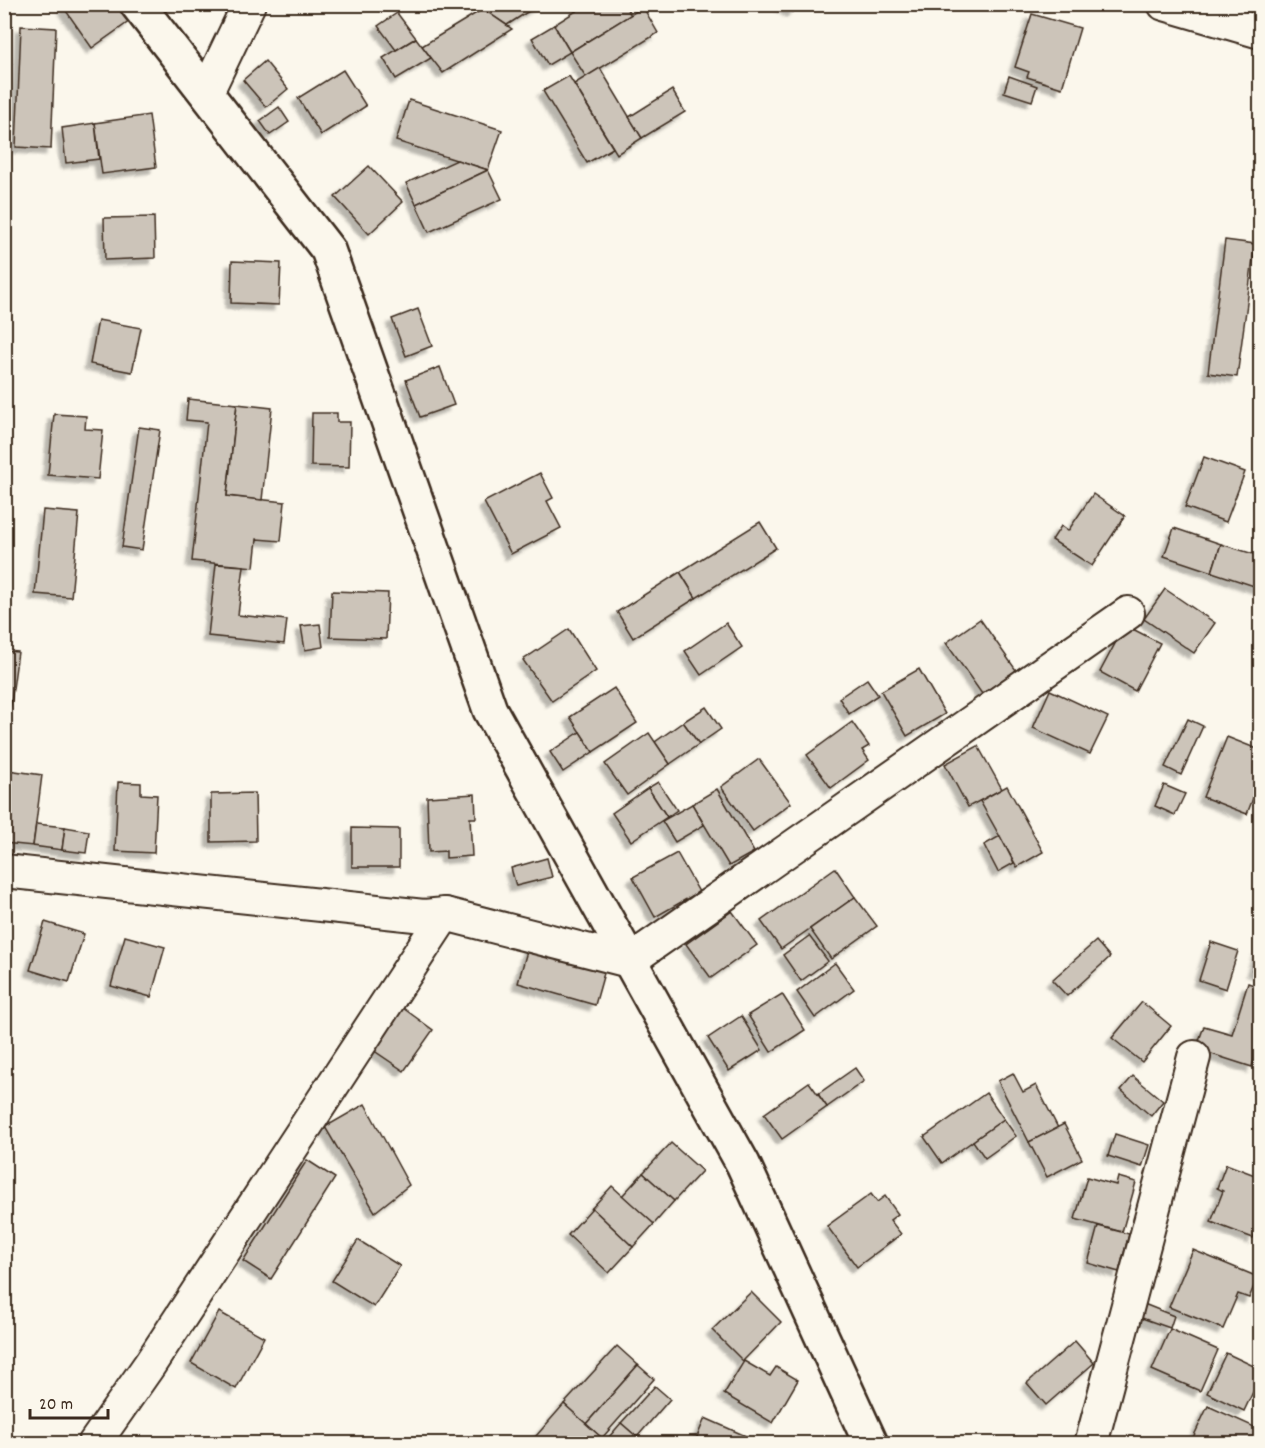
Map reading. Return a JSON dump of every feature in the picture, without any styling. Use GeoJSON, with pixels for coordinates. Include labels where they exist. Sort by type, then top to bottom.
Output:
{"type":"FeatureCollection","features":[{"type":"Feature","properties":{"kind":"street"},"geometry":{"type":"LineString","coordinates":[[137,4],[328,250],[490,710],[743,1164],[871,1443]]}},
{"type":"Feature","properties":{"kind":"street"},"geometry":{"type":"LineString","coordinates":[[207,92],[249,4]]}},
{"type":"Feature","properties":{"kind":"street"},"geometry":{"type":"LineString","coordinates":[[1164,4],[1260,32]]}},
{"type":"Feature","properties":{"kind":"street"},"geometry":{"type":"LineString","coordinates":[[4,871],[424,916],[445,914],[628,961],[1128,613]]}},
{"type":"Feature","properties":{"kind":"street"},"geometry":{"type":"LineString","coordinates":[[94,1443],[280,1168],[445,914]]}},
{"type":"Feature","properties":{"kind":"street"},"geometry":{"type":"LineString","coordinates":[[1091,1443],[1194,1057]]}},
{"type":"Feature","properties":{"kind":"building"},"geometry":{"type":"Polygon","coordinates":[[[69,4],[118,4],[130,21],[92,48],[64,8],[69,4]]]}},
{"type":"Feature","properties":{"kind":"building"},"geometry":{"type":"Polygon","coordinates":[[[490,4],[540,4],[507,25],[483,9],[490,4]]]}},
{"type":"Feature","properties":{"kind":"building"},"geometry":{"type":"Polygon","coordinates":[[[587,4],[624,4],[631,15],[570,52],[554,25],[587,4]]]}},
{"type":"Feature","properties":{"kind":"building"},"geometry":{"type":"Polygon","coordinates":[[[780,4],[797,4],[792,12],[780,4]]]}},
{"type":"Feature","properties":{"kind":"building"},"geometry":{"type":"Polygon","coordinates":[[[643,7],[658,33],[586,77],[570,52],[643,7]]]}},
{"type":"Feature","properties":{"kind":"building"},"geometry":{"type":"Polygon","coordinates":[[[483,9],[512,29],[443,73],[422,46],[483,9]]]}},
{"type":"Feature","properties":{"kind":"building"},"geometry":{"type":"Polygon","coordinates":[[[397,13],[416,38],[396,50],[378,26],[397,13]]]}},
{"type":"Feature","properties":{"kind":"building"},"geometry":{"type":"Polygon","coordinates":[[[1032,14],[1080,28],[1062,88],[1027,77],[1029,72],[1015,67],[1032,14]]]}},
{"type":"Feature","properties":{"kind":"building"},"geometry":{"type":"Polygon","coordinates":[[[554,25],[570,52],[548,65],[532,38],[554,25]]]}},
{"type":"Feature","properties":{"kind":"building"},"geometry":{"type":"Polygon","coordinates":[[[21,26],[56,28],[51,149],[16,147],[21,26]]]}},
{"type":"Feature","properties":{"kind":"building"},"geometry":{"type":"Polygon","coordinates":[[[416,38],[431,58],[396,79],[383,58],[416,38]]]}},
{"type":"Feature","properties":{"kind":"building"},"geometry":{"type":"Polygon","coordinates":[[[265,61],[288,89],[266,107],[243,80],[265,61]]]}},
{"type":"Feature","properties":{"kind":"building"},"geometry":{"type":"Polygon","coordinates":[[[600,68],[642,138],[617,154],[574,84],[600,68]]]}},
{"type":"Feature","properties":{"kind":"building"},"geometry":{"type":"Polygon","coordinates":[[[343,70],[366,106],[321,135],[298,98],[343,70]]]}},
{"type":"Feature","properties":{"kind":"building"},"geometry":{"type":"Polygon","coordinates":[[[569,76],[613,148],[587,163],[543,91],[569,76]]]}},
{"type":"Feature","properties":{"kind":"building"},"geometry":{"type":"Polygon","coordinates":[[[1009,76],[1037,86],[1032,101],[1004,92],[1009,76]]]}},
{"type":"Feature","properties":{"kind":"building"},"geometry":{"type":"Polygon","coordinates":[[[672,90],[685,112],[642,138],[629,117],[672,90]]]}},
{"type":"Feature","properties":{"kind":"building"},"geometry":{"type":"Polygon","coordinates":[[[409,100],[502,130],[488,170],[396,141],[409,100]]]}},
{"type":"Feature","properties":{"kind":"building"},"geometry":{"type":"Polygon","coordinates":[[[279,107],[289,122],[270,135],[260,121],[279,107]]]}},
{"type":"Feature","properties":{"kind":"building"},"geometry":{"type":"Polygon","coordinates":[[[149,115],[156,167],[102,174],[95,123],[149,115]]]}},
{"type":"Feature","properties":{"kind":"building"},"geometry":{"type":"Polygon","coordinates":[[[95,123],[99,159],[66,163],[62,128],[95,123]]]}},
{"type":"Feature","properties":{"kind":"building"},"geometry":{"type":"Polygon","coordinates":[[[457,160],[488,170],[416,204],[406,183],[457,160]]]}},
{"type":"Feature","properties":{"kind":"building"},"geometry":{"type":"Polygon","coordinates":[[[369,166],[403,202],[369,234],[335,197],[369,166]]]}},
{"type":"Feature","properties":{"kind":"building"},"geometry":{"type":"Polygon","coordinates":[[[488,170],[502,199],[429,232],[416,204],[488,170]]]}},
{"type":"Feature","properties":{"kind":"building"},"geometry":{"type":"Polygon","coordinates":[[[154,217],[155,258],[105,260],[104,218],[154,217]]]}},
{"type":"Feature","properties":{"kind":"building"},"geometry":{"type":"Polygon","coordinates":[[[1225,240],[1255,244],[1237,377],[1208,373],[1225,240]]]}},
{"type":"Feature","properties":{"kind":"building"},"geometry":{"type":"Polygon","coordinates":[[[232,261],[281,263],[279,305],[231,303],[232,261]]]}},
{"type":"Feature","properties":{"kind":"building"},"geometry":{"type":"Polygon","coordinates":[[[418,309],[432,346],[406,356],[392,319],[418,309]]]}},
{"type":"Feature","properties":{"kind":"building"},"geometry":{"type":"Polygon","coordinates":[[[98,320],[141,328],[132,372],[90,364],[98,320]]]}},
{"type":"Feature","properties":{"kind":"building"},"geometry":{"type":"Polygon","coordinates":[[[440,367],[454,405],[420,417],[406,380],[440,367]]]}},
{"type":"Feature","properties":{"kind":"building"},"geometry":{"type":"Polygon","coordinates":[[[188,399],[237,404],[227,496],[285,502],[281,541],[257,539],[254,567],[192,561],[207,422],[186,420],[188,399]]]}},
{"type":"Feature","properties":{"kind":"building"},"geometry":{"type":"Polygon","coordinates":[[[237,404],[272,408],[262,500],[227,496],[237,404]]]}},
{"type":"Feature","properties":{"kind":"building"},"geometry":{"type":"Polygon","coordinates":[[[312,413],[337,413],[337,422],[350,422],[349,467],[311,466],[312,413]]]}},
{"type":"Feature","properties":{"kind":"building"},"geometry":{"type":"Polygon","coordinates":[[[54,414],[86,416],[85,429],[103,430],[98,479],[48,475],[54,414]]]}},
{"type":"Feature","properties":{"kind":"building"},"geometry":{"type":"Polygon","coordinates":[[[139,427],[160,430],[142,550],[122,547],[139,427]]]}},
{"type":"Feature","properties":{"kind":"building"},"geometry":{"type":"Polygon","coordinates":[[[1204,457],[1245,472],[1226,522],[1185,507],[1204,457]]]}},
{"type":"Feature","properties":{"kind":"building"},"geometry":{"type":"Polygon","coordinates":[[[540,473],[553,498],[547,501],[561,528],[511,554],[484,502],[540,473]]]}},
{"type":"Feature","properties":{"kind":"building"},"geometry":{"type":"Polygon","coordinates":[[[1093,494],[1125,516],[1092,566],[1052,540],[1061,526],[1068,531],[1093,494]]]}},
{"type":"Feature","properties":{"kind":"building"},"geometry":{"type":"Polygon","coordinates":[[[43,510],[79,513],[71,597],[35,594],[43,510]]]}},
{"type":"Feature","properties":{"kind":"building"},"geometry":{"type":"Polygon","coordinates":[[[760,522],[776,548],[696,598],[680,572],[760,522]]]}},
{"type":"Feature","properties":{"kind":"building"},"geometry":{"type":"Polygon","coordinates":[[[1174,528],[1221,544],[1212,572],[1164,556],[1174,528]]]}},
{"type":"Feature","properties":{"kind":"building"},"geometry":{"type":"Polygon","coordinates":[[[1221,544],[1260,556],[1260,588],[1212,572],[1221,544]]]}},
{"type":"Feature","properties":{"kind":"building"},"geometry":{"type":"Polygon","coordinates":[[[216,564],[244,566],[238,615],[287,620],[284,644],[208,636],[216,564]]]}},
{"type":"Feature","properties":{"kind":"building"},"geometry":{"type":"Polygon","coordinates":[[[680,572],[696,598],[633,638],[617,612],[680,572]]]}},
{"type":"Feature","properties":{"kind":"building"},"geometry":{"type":"Polygon","coordinates":[[[1165,589],[1215,623],[1194,653],[1144,619],[1165,589]]]}},
{"type":"Feature","properties":{"kind":"building"},"geometry":{"type":"Polygon","coordinates":[[[332,591],[388,593],[386,639],[330,637],[332,591]]]}},
{"type":"Feature","properties":{"kind":"building"},"geometry":{"type":"Polygon","coordinates":[[[980,619],[1016,670],[982,694],[946,643],[980,619]]]}},
{"type":"Feature","properties":{"kind":"building"},"geometry":{"type":"Polygon","coordinates":[[[726,623],[742,647],[701,675],[685,651],[726,623]]]}},
{"type":"Feature","properties":{"kind":"building"},"geometry":{"type":"Polygon","coordinates":[[[320,624],[323,647],[305,650],[301,626],[320,624]]]}},
{"type":"Feature","properties":{"kind":"building"},"geometry":{"type":"Polygon","coordinates":[[[1125,625],[1160,643],[1135,691],[1100,672],[1125,625]]]}},
{"type":"Feature","properties":{"kind":"building"},"geometry":{"type":"Polygon","coordinates":[[[569,629],[596,671],[552,701],[523,660],[569,629]]]}},
{"type":"Feature","properties":{"kind":"building"},"geometry":{"type":"Polygon","coordinates":[[[4,651],[18,652],[4,754],[4,651]]]}},
{"type":"Feature","properties":{"kind":"building"},"geometry":{"type":"Polygon","coordinates":[[[919,669],[945,714],[907,736],[881,691],[919,669]]]}},
{"type":"Feature","properties":{"kind":"building"},"geometry":{"type":"Polygon","coordinates":[[[867,679],[878,695],[849,714],[839,698],[867,679]]]}},
{"type":"Feature","properties":{"kind":"building"},"geometry":{"type":"Polygon","coordinates":[[[614,688],[637,723],[593,752],[570,717],[614,688]]]}},
{"type":"Feature","properties":{"kind":"building"},"geometry":{"type":"Polygon","coordinates":[[[1050,690],[1108,717],[1090,754],[1033,728],[1050,690]]]}},
{"type":"Feature","properties":{"kind":"building"},"geometry":{"type":"Polygon","coordinates":[[[706,707],[721,729],[699,744],[683,722],[706,707]]]}},
{"type":"Feature","properties":{"kind":"building"},"geometry":{"type":"Polygon","coordinates":[[[1188,719],[1203,726],[1181,775],[1165,767],[1188,719]]]}},
{"type":"Feature","properties":{"kind":"building"},"geometry":{"type":"Polygon","coordinates":[[[683,722],[699,744],[670,764],[655,742],[683,722]]]}},
{"type":"Feature","properties":{"kind":"building"},"geometry":{"type":"Polygon","coordinates":[[[852,722],[869,746],[862,750],[869,760],[831,788],[807,755],[852,722]]]}},
{"type":"Feature","properties":{"kind":"building"},"geometry":{"type":"Polygon","coordinates":[[[580,732],[593,752],[563,772],[550,752],[580,732]]]}},
{"type":"Feature","properties":{"kind":"building"},"geometry":{"type":"Polygon","coordinates":[[[649,733],[670,764],[627,795],[605,764],[649,733]]]}},
{"type":"Feature","properties":{"kind":"building"},"geometry":{"type":"Polygon","coordinates":[[[1227,737],[1260,750],[1260,780],[1247,814],[1203,797],[1227,737]]]}},
{"type":"Feature","properties":{"kind":"building"},"geometry":{"type":"Polygon","coordinates":[[[978,746],[1002,789],[968,807],[945,764],[978,746]]]}},
{"type":"Feature","properties":{"kind":"building"},"geometry":{"type":"Polygon","coordinates":[[[759,759],[791,803],[753,831],[721,787],[759,759]]]}},
{"type":"Feature","properties":{"kind":"building"},"geometry":{"type":"Polygon","coordinates":[[[8,770],[42,775],[33,846],[4,843],[8,770]]]}},
{"type":"Feature","properties":{"kind":"building"},"geometry":{"type":"Polygon","coordinates":[[[118,782],[141,783],[141,794],[157,795],[154,853],[115,851],[118,782]]]}},
{"type":"Feature","properties":{"kind":"building"},"geometry":{"type":"Polygon","coordinates":[[[658,782],[677,810],[667,817],[648,788],[658,782]]]}},
{"type":"Feature","properties":{"kind":"building"},"geometry":{"type":"Polygon","coordinates":[[[1164,785],[1185,794],[1175,815],[1155,806],[1164,785]]]}},
{"type":"Feature","properties":{"kind":"building"},"geometry":{"type":"Polygon","coordinates":[[[1007,786],[1043,852],[1017,867],[980,801],[1007,786]]]}},
{"type":"Feature","properties":{"kind":"building"},"geometry":{"type":"Polygon","coordinates":[[[648,788],[667,817],[631,841],[612,813],[648,788]]]}},
{"type":"Feature","properties":{"kind":"building"},"geometry":{"type":"Polygon","coordinates":[[[717,789],[754,852],[729,866],[692,804],[717,789]]]}},
{"type":"Feature","properties":{"kind":"building"},"geometry":{"type":"Polygon","coordinates":[[[255,793],[256,841],[211,842],[211,794],[255,793]]]}},
{"type":"Feature","properties":{"kind":"building"},"geometry":{"type":"Polygon","coordinates":[[[475,794],[476,818],[470,818],[472,856],[446,858],[446,851],[429,852],[427,797],[475,794]]]}},
{"type":"Feature","properties":{"kind":"building"},"geometry":{"type":"Polygon","coordinates":[[[692,804],[704,825],[675,842],[662,821],[692,804]]]}},
{"type":"Feature","properties":{"kind":"building"},"geometry":{"type":"Polygon","coordinates":[[[36,824],[65,827],[62,850],[33,846],[36,824]]]}},
{"type":"Feature","properties":{"kind":"building"},"geometry":{"type":"Polygon","coordinates":[[[65,827],[89,831],[86,853],[62,850],[65,827]]]}},
{"type":"Feature","properties":{"kind":"building"},"geometry":{"type":"Polygon","coordinates":[[[352,828],[399,829],[399,867],[352,867],[352,828]]]}},
{"type":"Feature","properties":{"kind":"building"},"geometry":{"type":"Polygon","coordinates":[[[1000,836],[1014,863],[998,872],[984,845],[1000,836]]]}},
{"type":"Feature","properties":{"kind":"building"},"geometry":{"type":"Polygon","coordinates":[[[677,853],[699,892],[655,917],[633,877],[677,853]]]}},
{"type":"Feature","properties":{"kind":"building"},"geometry":{"type":"Polygon","coordinates":[[[547,858],[552,877],[516,886],[511,868],[547,858]]]}},
{"type":"Feature","properties":{"kind":"building"},"geometry":{"type":"Polygon","coordinates":[[[835,868],[855,897],[781,949],[761,921],[835,868]]]}},
{"type":"Feature","properties":{"kind":"building"},"geometry":{"type":"Polygon","coordinates":[[[855,897],[877,926],[831,959],[810,929],[855,897]]]}},
{"type":"Feature","properties":{"kind":"building"},"geometry":{"type":"Polygon","coordinates":[[[732,911],[757,945],[711,978],[686,944],[732,911]]]}},
{"type":"Feature","properties":{"kind":"building"},"geometry":{"type":"Polygon","coordinates":[[[45,922],[84,934],[69,982],[30,970],[45,922]]]}},
{"type":"Feature","properties":{"kind":"building"},"geometry":{"type":"Polygon","coordinates":[[[125,936],[165,947],[151,997],[111,986],[125,936]]]}},
{"type":"Feature","properties":{"kind":"building"},"geometry":{"type":"Polygon","coordinates":[[[809,936],[828,961],[801,981],[783,955],[809,936]]]}},
{"type":"Feature","properties":{"kind":"building"},"geometry":{"type":"Polygon","coordinates":[[[1096,941],[1110,957],[1067,996],[1052,980],[1096,941]]]}},
{"type":"Feature","properties":{"kind":"building"},"geometry":{"type":"Polygon","coordinates":[[[1211,942],[1238,951],[1226,989],[1199,980],[1211,942]]]}},
{"type":"Feature","properties":{"kind":"building"},"geometry":{"type":"Polygon","coordinates":[[[529,944],[606,966],[595,1005],[518,983],[529,944]]]}},
{"type":"Feature","properties":{"kind":"building"},"geometry":{"type":"Polygon","coordinates":[[[1258,951],[1260,952],[1260,973],[1252,970],[1258,951]]]}},
{"type":"Feature","properties":{"kind":"building"},"geometry":{"type":"Polygon","coordinates":[[[835,963],[854,989],[815,1018],[797,992],[835,963]]]}},
{"type":"Feature","properties":{"kind":"building"},"geometry":{"type":"Polygon","coordinates":[[[1248,983],[1260,987],[1260,1040],[1252,1067],[1196,1049],[1204,1026],[1232,1034],[1248,983]]]}},
{"type":"Feature","properties":{"kind":"building"},"geometry":{"type":"Polygon","coordinates":[[[782,994],[805,1030],[771,1052],[748,1015],[782,994]]]}},
{"type":"Feature","properties":{"kind":"building"},"geometry":{"type":"Polygon","coordinates":[[[1142,1002],[1171,1026],[1142,1062],[1112,1038],[1142,1002]]]}},
{"type":"Feature","properties":{"kind":"building"},"geometry":{"type":"Polygon","coordinates":[[[403,1008],[433,1030],[404,1071],[373,1050],[403,1008]]]}},
{"type":"Feature","properties":{"kind":"building"},"geometry":{"type":"Polygon","coordinates":[[[741,1016],[762,1050],[729,1071],[708,1038],[741,1016]]]}},
{"type":"Feature","properties":{"kind":"building"},"geometry":{"type":"Polygon","coordinates":[[[855,1068],[864,1081],[827,1107],[818,1094],[855,1068]]]}},
{"type":"Feature","properties":{"kind":"building"},"geometry":{"type":"Polygon","coordinates":[[[1013,1073],[1023,1092],[1036,1085],[1058,1128],[1029,1142],[998,1081],[1013,1073]]]}},
{"type":"Feature","properties":{"kind":"building"},"geometry":{"type":"Polygon","coordinates":[[[1133,1076],[1163,1101],[1151,1116],[1121,1090],[1133,1076]]]}},
{"type":"Feature","properties":{"kind":"building"},"geometry":{"type":"Polygon","coordinates":[[[809,1082],[827,1107],[782,1139],[764,1114],[809,1082]]]}},
{"type":"Feature","properties":{"kind":"building"},"geometry":{"type":"Polygon","coordinates":[[[986,1093],[1004,1119],[942,1163],[924,1137],[986,1093]]]}},
{"type":"Feature","properties":{"kind":"building"},"geometry":{"type":"Polygon","coordinates":[[[365,1104],[409,1185],[375,1212],[325,1127],[365,1104]]]}},
{"type":"Feature","properties":{"kind":"building"},"geometry":{"type":"Polygon","coordinates":[[[1004,1119],[1016,1136],[985,1158],[973,1141],[1004,1119]]]}},
{"type":"Feature","properties":{"kind":"building"},"geometry":{"type":"Polygon","coordinates":[[[1064,1124],[1082,1159],[1047,1177],[1029,1142],[1064,1124]]]}},
{"type":"Feature","properties":{"kind":"building"},"geometry":{"type":"Polygon","coordinates":[[[1115,1134],[1149,1145],[1142,1167],[1108,1156],[1115,1134]]]}},
{"type":"Feature","properties":{"kind":"building"},"geometry":{"type":"Polygon","coordinates":[[[671,1143],[702,1171],[674,1201],[643,1173],[671,1143]]]}},
{"type":"Feature","properties":{"kind":"building"},"geometry":{"type":"Polygon","coordinates":[[[307,1160],[335,1178],[271,1279],[243,1261],[307,1160]]]}},
{"type":"Feature","properties":{"kind":"building"},"geometry":{"type":"Polygon","coordinates":[[[1226,1164],[1260,1177],[1260,1220],[1253,1238],[1211,1222],[1223,1191],[1217,1188],[1226,1164]]]}},
{"type":"Feature","properties":{"kind":"building"},"geometry":{"type":"Polygon","coordinates":[[[643,1173],[674,1201],[654,1224],[622,1196],[643,1173]]]}},
{"type":"Feature","properties":{"kind":"building"},"geometry":{"type":"Polygon","coordinates":[[[1087,1177],[1116,1185],[1118,1177],[1136,1182],[1122,1232],[1075,1219],[1087,1177]]]}},
{"type":"Feature","properties":{"kind":"building"},"geometry":{"type":"Polygon","coordinates":[[[612,1186],[654,1224],[633,1247],[592,1208],[612,1186]]]}},
{"type":"Feature","properties":{"kind":"building"},"geometry":{"type":"Polygon","coordinates":[[[871,1194],[877,1202],[885,1196],[898,1214],[890,1220],[901,1234],[857,1267],[827,1226],[871,1194]]]}},
{"type":"Feature","properties":{"kind":"building"},"geometry":{"type":"Polygon","coordinates":[[[592,1208],[633,1247],[609,1273],[568,1235],[592,1208]]]}},
{"type":"Feature","properties":{"kind":"building"},"geometry":{"type":"Polygon","coordinates":[[[1098,1226],[1129,1234],[1119,1272],[1088,1263],[1098,1226]]]}},
{"type":"Feature","properties":{"kind":"building"},"geometry":{"type":"Polygon","coordinates":[[[358,1240],[400,1266],[374,1307],[332,1281],[358,1240]]]}},
{"type":"Feature","properties":{"kind":"building"},"geometry":{"type":"Polygon","coordinates":[[[1193,1250],[1258,1277],[1249,1298],[1238,1294],[1223,1329],[1169,1307],[1193,1250]]]}},
{"type":"Feature","properties":{"kind":"building"},"geometry":{"type":"Polygon","coordinates":[[[751,1292],[781,1322],[743,1361],[712,1330],[751,1292]]]}},
{"type":"Feature","properties":{"kind":"building"},"geometry":{"type":"Polygon","coordinates":[[[1144,1304],[1174,1316],[1170,1328],[1139,1317],[1144,1304]]]}},
{"type":"Feature","properties":{"kind":"building"},"geometry":{"type":"Polygon","coordinates":[[[219,1312],[264,1337],[236,1389],[191,1363],[219,1312]]]}},
{"type":"Feature","properties":{"kind":"building"},"geometry":{"type":"Polygon","coordinates":[[[1170,1329],[1218,1350],[1200,1391],[1152,1370],[1170,1329]]]}},
{"type":"Feature","properties":{"kind":"building"},"geometry":{"type":"Polygon","coordinates":[[[1075,1341],[1094,1363],[1046,1405],[1027,1383],[1075,1341]]]}},
{"type":"Feature","properties":{"kind":"building"},"geometry":{"type":"Polygon","coordinates":[[[617,1346],[638,1365],[586,1424],[564,1404],[617,1346]]]}},
{"type":"Feature","properties":{"kind":"building"},"geometry":{"type":"Polygon","coordinates":[[[1226,1353],[1260,1369],[1260,1377],[1244,1411],[1207,1393],[1226,1353]]]}},
{"type":"Feature","properties":{"kind":"building"},"geometry":{"type":"Polygon","coordinates":[[[744,1361],[770,1376],[776,1367],[798,1380],[773,1423],[724,1394],[744,1361]]]}},
{"type":"Feature","properties":{"kind":"building"},"geometry":{"type":"Polygon","coordinates":[[[638,1365],[654,1379],[602,1438],[586,1424],[638,1365]]]}},
{"type":"Feature","properties":{"kind":"building"},"geometry":{"type":"Polygon","coordinates":[[[655,1386],[670,1399],[637,1437],[621,1423],[655,1386]]]}},
{"type":"Feature","properties":{"kind":"building"},"geometry":{"type":"Polygon","coordinates":[[[564,1404],[602,1438],[597,1444],[529,1444],[564,1404]]]}},
{"type":"Feature","properties":{"kind":"building"},"geometry":{"type":"Polygon","coordinates":[[[1208,1406],[1259,1429],[1252,1444],[1190,1444],[1208,1406]]]}},
{"type":"Feature","properties":{"kind":"building"},"geometry":{"type":"Polygon","coordinates":[[[705,1418],[757,1441],[756,1444],[694,1444],[705,1418]]]}},
{"type":"Feature","properties":{"kind":"building"},"geometry":{"type":"Polygon","coordinates":[[[621,1423],[637,1437],[631,1444],[603,1444],[621,1423]]]}}]}
